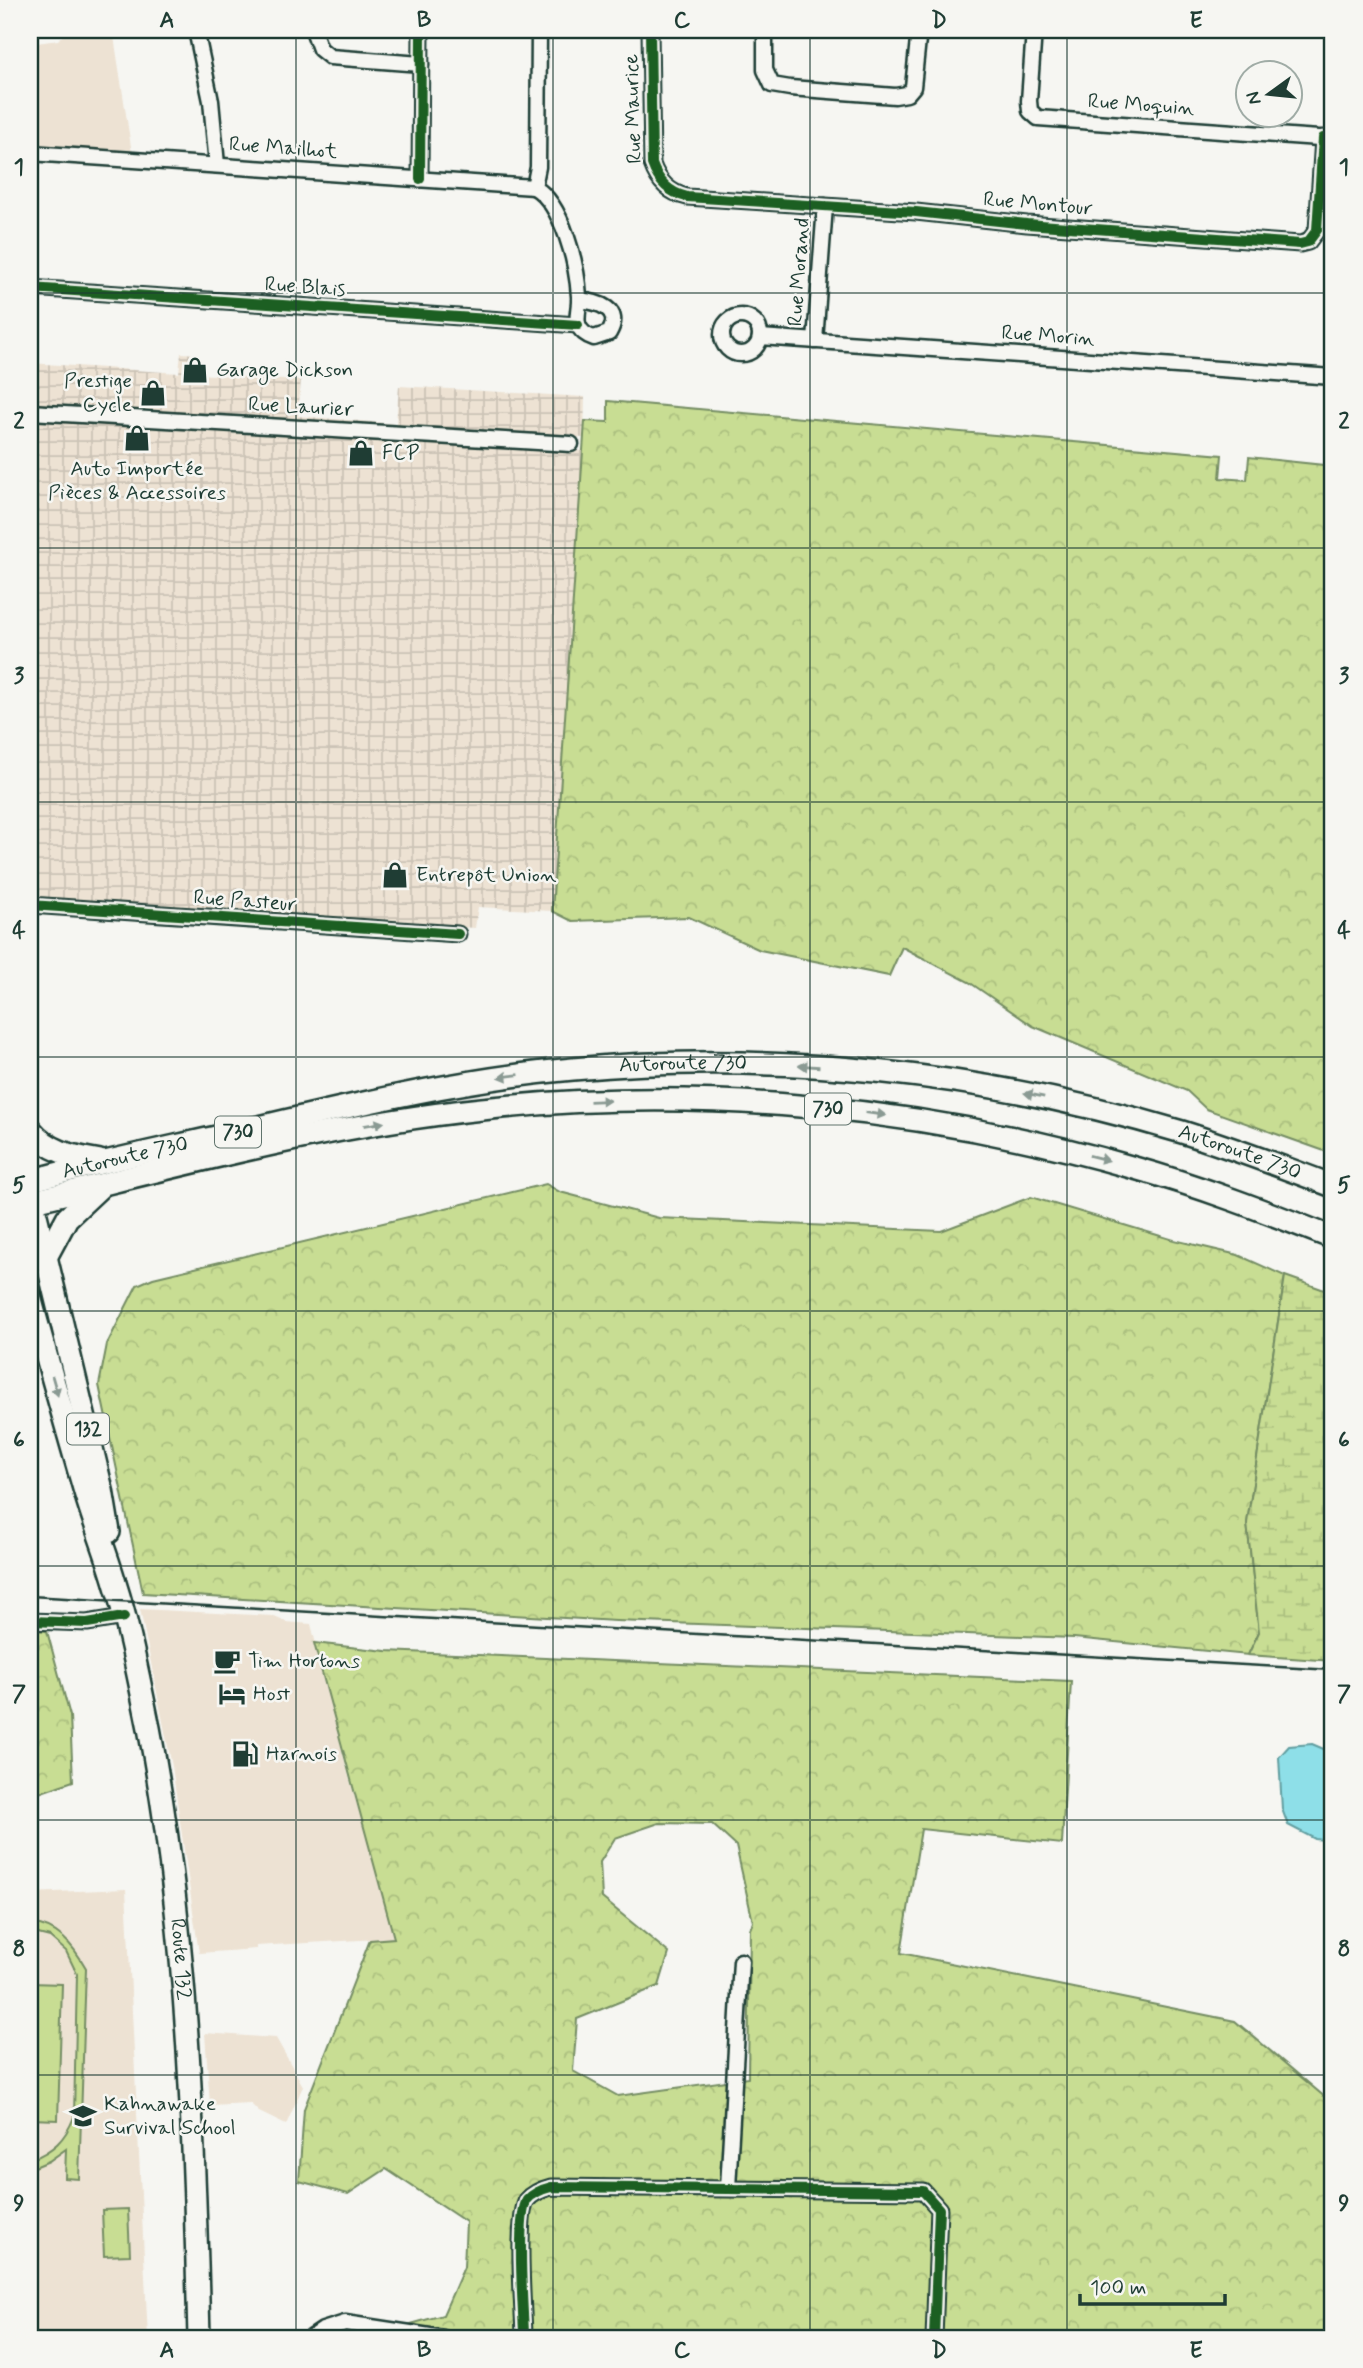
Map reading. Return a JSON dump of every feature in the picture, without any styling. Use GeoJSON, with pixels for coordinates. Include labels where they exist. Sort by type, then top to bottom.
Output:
{"type":"FeatureCollection","features":[{"type":"Feature","properties":{"kind":"highway","name":"Autoroute 730"},"geometry":{"type":"LineString","coordinates":[[30,1194],[108,1162],[369,1101],[466,1082],[542,1072],[622,1066],[767,1064],[900,1074],[1047,1098],[1182,1132],[1333,1186]]}},
{"type":"Feature","properties":{"kind":"highway","name":"Autoroute 730"},"geometry":{"type":"LineString","coordinates":[[30,1194],[104,1184],[317,1134],[458,1111],[573,1102],[720,1101],[856,1112],[951,1125],[1034,1142],[1122,1164],[1197,1187],[1333,1238]]}},
{"type":"Feature","properties":{"kind":"highway"},"geometry":{"type":"LineString","coordinates":[[30,1129],[45,1144],[61,1153],[108,1162]]}},
{"type":"Feature","properties":{"kind":"highway"},"geometry":{"type":"LineString","coordinates":[[45,1259],[66,1219],[104,1184]]}},
{"type":"Feature","properties":{"kind":"highway","name":"Route 132"},"geometry":{"type":"LineString","coordinates":[[30,1194],[103,1490],[116,1585]]}},
{"type":"Feature","properties":{"kind":"highway","name":"Route 132"},"geometry":{"type":"LineString","coordinates":[[30,1297],[85,1495],[116,1585],[155,1766],[183,1961],[192,2081],[199,2338]]}},
{"type":"Feature","properties":{"kind":"street"},"geometry":{"type":"LineString","coordinates":[[196,30],[212,109],[217,165]]}},
{"type":"Feature","properties":{"kind":"street"},"geometry":{"type":"LineString","coordinates":[[313,30],[317,45],[330,57],[421,64]]}},
{"type":"Feature","properties":{"kind":"street"},"geometry":{"type":"LineString","coordinates":[[420,179],[421,30]]}},
{"type":"Feature","properties":{"kind":"street"},"geometry":{"type":"LineString","coordinates":[[538,30],[538,167],[534,187],[546,197],[566,233],[579,300],[578,325],[585,334],[594,338],[609,334],[613,324],[611,313],[602,304],[579,300]]}},
{"type":"Feature","properties":{"kind":"street","name":"Rue Maurice"},"geometry":{"type":"LineString","coordinates":[[650,30],[650,157],[663,184]]}},
{"type":"Feature","properties":{"kind":"street"},"geometry":{"type":"LineString","coordinates":[[765,30],[765,70],[772,85],[895,96],[907,94],[914,87],[919,30]]}},
{"type":"Feature","properties":{"kind":"street","name":"Rue Moquin"},"geometry":{"type":"LineString","coordinates":[[1034,30],[1029,107],[1038,118],[1328,139]]}},
{"type":"Feature","properties":{"kind":"street","name":"Rue Montour"},"geometry":{"type":"LineString","coordinates":[[663,184],[687,197],[1300,244],[1308,242],[1317,230],[1328,139]]}},
{"type":"Feature","properties":{"kind":"street","name":"Rue Mailhot"},"geometry":{"type":"LineString","coordinates":[[30,153],[534,187]]}},
{"type":"Feature","properties":{"kind":"street","name":"Rue Morand"},"geometry":{"type":"LineString","coordinates":[[815,341],[825,206]]}},
{"type":"Feature","properties":{"kind":"street","name":"Rue Blais"},"geometry":{"type":"LineString","coordinates":[[30,288],[578,325]]}},
{"type":"Feature","properties":{"kind":"street","name":"Rue Morin"},"geometry":{"type":"LineString","coordinates":[[760,337],[1333,377]]}},
{"type":"Feature","properties":{"kind":"street","name":"Rue Laurier"},"geometry":{"type":"LineString","coordinates":[[30,412],[570,444]]}},
{"type":"Feature","properties":{"kind":"street","name":"Rue Pasteur"},"geometry":{"type":"LineString","coordinates":[[30,905],[458,934]]}},
{"type":"Feature","properties":{"kind":"street"},"geometry":{"type":"LineString","coordinates":[[30,1621],[87,1623],[124,1617]]}},
{"type":"Feature","properties":{"kind":"street"},"geometry":{"type":"LineString","coordinates":[[728,2188],[741,1961]]}},
{"type":"Feature","properties":{"kind":"street"},"geometry":{"type":"LineString","coordinates":[[521,2338],[524,2333],[522,2224],[527,2201],[540,2190],[551,2186],[923,2191],[939,2209],[934,2338]]}},
{"type":"Feature","properties":{"kind":"street"},"geometry":{"type":"LineString","coordinates":[[311,2338],[345,2323],[443,2338]]}},
{"type":"Feature","properties":{"kind":"shaded area"},"geometry":{"type":"Polygon","coordinates":[[[113,30],[132,153],[30,146],[30,44],[58,40],[67,31],[113,30]]]}},
{"type":"Feature","properties":{"kind":"shaded area"},"geometry":{"type":"Polygon","coordinates":[[[181,353],[198,354],[197,374],[301,380],[298,416],[396,424],[399,386],[585,397],[584,438],[30,407],[30,363],[179,373],[181,353]]]}},
{"type":"Feature","properties":{"kind":"shaded area"},"geometry":{"type":"Polygon","coordinates":[[[30,419],[583,451],[552,911],[478,907],[475,928],[30,900],[30,419]]]}},
{"type":"Feature","properties":{"kind":"shaded area"},"geometry":{"type":"Polygon","coordinates":[[[140,1609],[272,1616],[286,1622],[311,1624],[346,1766],[395,1938],[256,1946],[256,1949],[199,1953],[172,1766],[140,1609]]]}},
{"type":"Feature","properties":{"kind":"shaded area","name":"Kahnawake Survival School"},"geometry":{"type":"Polygon","coordinates":[[[126,1889],[148,2338],[30,2338],[30,1893],[126,1889]]]}},
{"type":"Feature","properties":{"kind":"shaded area"},"geometry":{"type":"Polygon","coordinates":[[[205,2033],[276,2038],[303,2086],[286,2125],[259,2112],[250,2103],[210,2105],[205,2033]]]}},
{"type":"Feature","properties":{"kind":"green space"},"geometry":{"type":"Polygon","coordinates":[[[608,401],[1222,455],[1220,478],[1247,480],[1249,457],[1333,466],[1333,1154],[1206,1109],[1187,1091],[1033,1026],[969,982],[902,947],[889,976],[760,950],[689,917],[572,921],[552,911],[585,421],[608,422],[608,401]]]}},
{"type":"Feature","properties":{"kind":"green space"},"geometry":{"type":"Polygon","coordinates":[[[546,1184],[560,1192],[659,1218],[941,1231],[1031,1197],[1174,1240],[1238,1255],[1285,1276],[1247,1523],[1259,1632],[1248,1655],[1074,1638],[616,1621],[143,1593],[99,1385],[107,1344],[137,1285],[153,1278],[546,1184]]]}},
{"type":"Feature","properties":{"kind":"green space"},"geometry":{"type":"Polygon","coordinates":[[[1285,1276],[1333,1293],[1333,1661],[1248,1655],[1259,1632],[1247,1523],[1285,1276]]]}},
{"type":"Feature","properties":{"kind":"green space"},"geometry":{"type":"Polygon","coordinates":[[[30,1630],[47,1631],[70,1716],[73,1781],[30,1796],[30,1630]]]}},
{"type":"Feature","properties":{"kind":"green space"},"geometry":{"type":"Polygon","coordinates":[[[314,1643],[386,1651],[1071,1681],[1062,1844],[921,1829],[901,1953],[1235,2021],[1333,2104],[1333,2338],[361,2338],[443,2315],[464,2267],[466,2222],[386,2169],[348,2194],[299,2181],[304,2109],[370,1940],[394,1938],[314,1643]],[[659,1823],[615,1838],[600,1862],[602,1898],[669,1953],[659,1986],[577,2019],[573,2071],[618,2096],[748,2078],[750,1929],[753,1922],[736,1846],[712,1824],[659,1823]]]}},
{"type":"Feature","properties":{"kind":"green space"},"geometry":{"type":"Polygon","coordinates":[[[30,1923],[57,1932],[76,1952],[86,1968],[79,2179],[65,2178],[66,2149],[49,2161],[30,2169],[30,2160],[57,2144],[74,2117],[77,1974],[66,1951],[50,1937],[30,1932],[30,1923]]]}},
{"type":"Feature","properties":{"kind":"green space"},"geometry":{"type":"Polygon","coordinates":[[[30,1983],[62,1984],[58,2120],[30,2119],[30,1983]]]}},
{"type":"Feature","properties":{"kind":"green space"},"geometry":{"type":"Polygon","coordinates":[[[128,2209],[130,2255],[104,2256],[102,2210],[128,2209]]]}},
{"type":"Feature","properties":{"kind":"water"},"geometry":{"type":"Polygon","coordinates":[[[1312,1744],[1333,1753],[1333,1841],[1315,1839],[1288,1825],[1282,1809],[1279,1757],[1289,1746],[1312,1744]]]}},
{"type":"Feature","properties":{"kind":"railway"},"geometry":{"type":"LineString","coordinates":[[30,1596],[1333,1670]]}},
{"type":"Feature","properties":{"kind":"cycle path"},"geometry":{"type":"LineString","coordinates":[[420,179],[421,30]]}},
{"type":"Feature","properties":{"kind":"cycle path"},"geometry":{"type":"LineString","coordinates":[[650,30],[652,164],[665,185],[675,193],[687,197],[916,212],[1027,224],[1300,244],[1308,242],[1317,230],[1323,138]]}},
{"type":"Feature","properties":{"kind":"cycle path"},"geometry":{"type":"LineString","coordinates":[[30,288],[578,325]]}},
{"type":"Feature","properties":{"kind":"cycle path"},"geometry":{"type":"LineString","coordinates":[[30,905],[458,934]]}},
{"type":"Feature","properties":{"kind":"cycle path"},"geometry":{"type":"LineString","coordinates":[[30,1621],[87,1623],[124,1617]]}},
{"type":"Feature","properties":{"kind":"cycle path"},"geometry":{"type":"LineString","coordinates":[[521,2338],[524,2333],[521,2264],[524,2210],[529,2198],[551,2187],[923,2191],[939,2209],[934,2338]]}},
{"type":"Feature","properties":{"kind":"place","name":"Garage Dickson"},"geometry":{"type":"Point","coordinates":[195,370]}},
{"type":"Feature","properties":{"kind":"place","name":"Prestige Cycle"},"geometry":{"type":"Point","coordinates":[153,393]}},
{"type":"Feature","properties":{"kind":"place","name":"Auto Importée Pièces & Accessoires"},"geometry":{"type":"Point","coordinates":[137,438]}},
{"type":"Feature","properties":{"kind":"place","name":"FCP"},"geometry":{"type":"Point","coordinates":[361,453]}},
{"type":"Feature","properties":{"kind":"place","name":"Entrepôt Union"},"geometry":{"type":"Point","coordinates":[395,875]}},
{"type":"Feature","properties":{"kind":"place","name":"Tim Hortons"},"geometry":{"type":"Point","coordinates":[227,1661]}},
{"type":"Feature","properties":{"kind":"place","name":"Host"},"geometry":{"type":"Point","coordinates":[232,1694]}},
{"type":"Feature","properties":{"kind":"place","name":"Harnois"},"geometry":{"type":"Point","coordinates":[245,1754]}},
{"type":"Feature","properties":{"kind":"place","name":"Kahnawake Survival School"},"geometry":{"type":"Point","coordinates":[83,2116]}}]}
